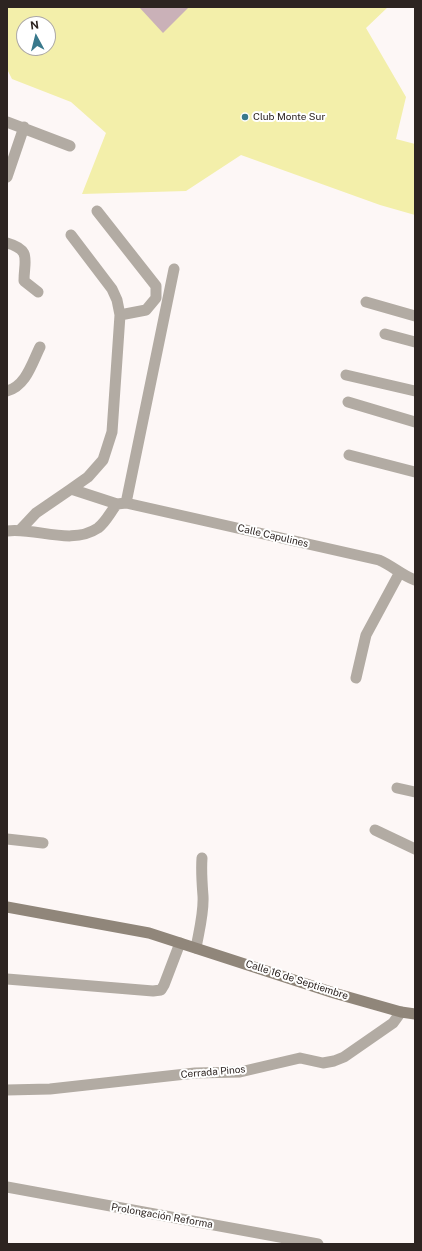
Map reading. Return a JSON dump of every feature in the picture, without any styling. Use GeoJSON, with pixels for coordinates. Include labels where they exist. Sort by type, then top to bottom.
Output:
{"type":"FeatureCollection","features":[{"type":"Feature","properties":{"kind":"main road","name":"Calle 16 de Septiembre"},"geometry":{"type":"LineString","coordinates":[[7,907],[149,933],[334,993],[401,1012],[415,1014]]}},
{"type":"Feature","properties":{"kind":"street"},"geometry":{"type":"LineString","coordinates":[[7,122],[24,127],[70,146]]}},
{"type":"Feature","properties":{"kind":"street"},"geometry":{"type":"LineString","coordinates":[[7,177],[24,127]]}},
{"type":"Feature","properties":{"kind":"street"},"geometry":{"type":"LineString","coordinates":[[97,211],[156,286],[156,298],[146,310],[120,315]]}},
{"type":"Feature","properties":{"kind":"street"},"geometry":{"type":"LineString","coordinates":[[21,529],[36,513],[88,477],[103,460],[112,432],[120,315],[117,300],[112,289],[71,235]]}},
{"type":"Feature","properties":{"kind":"street"},"geometry":{"type":"LineString","coordinates":[[7,243],[18,246],[23,250],[26,257],[24,281],[38,292]]}},
{"type":"Feature","properties":{"kind":"street"},"geometry":{"type":"LineString","coordinates":[[7,531],[21,529],[38,533],[71,536],[84,535],[102,524],[122,503],[174,269]]}},
{"type":"Feature","properties":{"kind":"street"},"geometry":{"type":"LineString","coordinates":[[366,302],[415,316]]}},
{"type":"Feature","properties":{"kind":"street"},"geometry":{"type":"LineString","coordinates":[[385,334],[415,342]]}},
{"type":"Feature","properties":{"kind":"street"},"geometry":{"type":"LineString","coordinates":[[7,391],[14,389],[25,377],[40,347]]}},
{"type":"Feature","properties":{"kind":"street"},"geometry":{"type":"LineString","coordinates":[[346,375],[415,391]]}},
{"type":"Feature","properties":{"kind":"street"},"geometry":{"type":"LineString","coordinates":[[348,402],[415,422]]}},
{"type":"Feature","properties":{"kind":"street"},"geometry":{"type":"LineString","coordinates":[[349,455],[415,472]]}},
{"type":"Feature","properties":{"kind":"street","name":"Calle Capulines"},"geometry":{"type":"LineString","coordinates":[[71,489],[122,503],[379,560],[392,565],[400,572],[414,577]]}},
{"type":"Feature","properties":{"kind":"street"},"geometry":{"type":"LineString","coordinates":[[356,678],[366,635],[400,572]]}},
{"type":"Feature","properties":{"kind":"street"},"geometry":{"type":"LineString","coordinates":[[397,788],[415,792]]}},
{"type":"Feature","properties":{"kind":"street"},"geometry":{"type":"LineString","coordinates":[[375,830],[415,849]]}},
{"type":"Feature","properties":{"kind":"street"},"geometry":{"type":"LineString","coordinates":[[7,839],[43,843]]}},
{"type":"Feature","properties":{"kind":"street"},"geometry":{"type":"LineString","coordinates":[[196,948],[201,921],[203,896],[201,887],[202,858]]}},
{"type":"Feature","properties":{"kind":"street"},"geometry":{"type":"LineString","coordinates":[[7,979],[153,991],[161,990],[180,942]]}},
{"type":"Feature","properties":{"kind":"street","name":"Cerrada Pinos"},"geometry":{"type":"LineString","coordinates":[[7,1090],[50,1089],[195,1073],[240,1072],[300,1058],[323,1063],[334,1061],[344,1057],[393,1023],[401,1012]]}},
{"type":"Feature","properties":{"kind":"street","name":"Prolongación Reforma"},"geometry":{"type":"LineString","coordinates":[[7,1187],[318,1244]]}},
{"type":"Feature","properties":{"kind":"shaded area","name":"Club Monte Sur"},"geometry":{"type":"Polygon","coordinates":[[[7,7],[388,7],[366,28],[406,97],[396,139],[415,144],[415,215],[380,205],[241,155],[186,191],[82,194],[106,133],[71,102],[12,79],[7,69],[7,7]]]}},
{"type":"Feature","properties":{"kind":"building"},"geometry":{"type":"Polygon","coordinates":[[[139,7],[189,7],[163,33],[139,7]]]}},
{"type":"Feature","properties":{"kind":"place","name":"Club Monte Sur"},"geometry":{"type":"Point","coordinates":[245,117]}}]}
